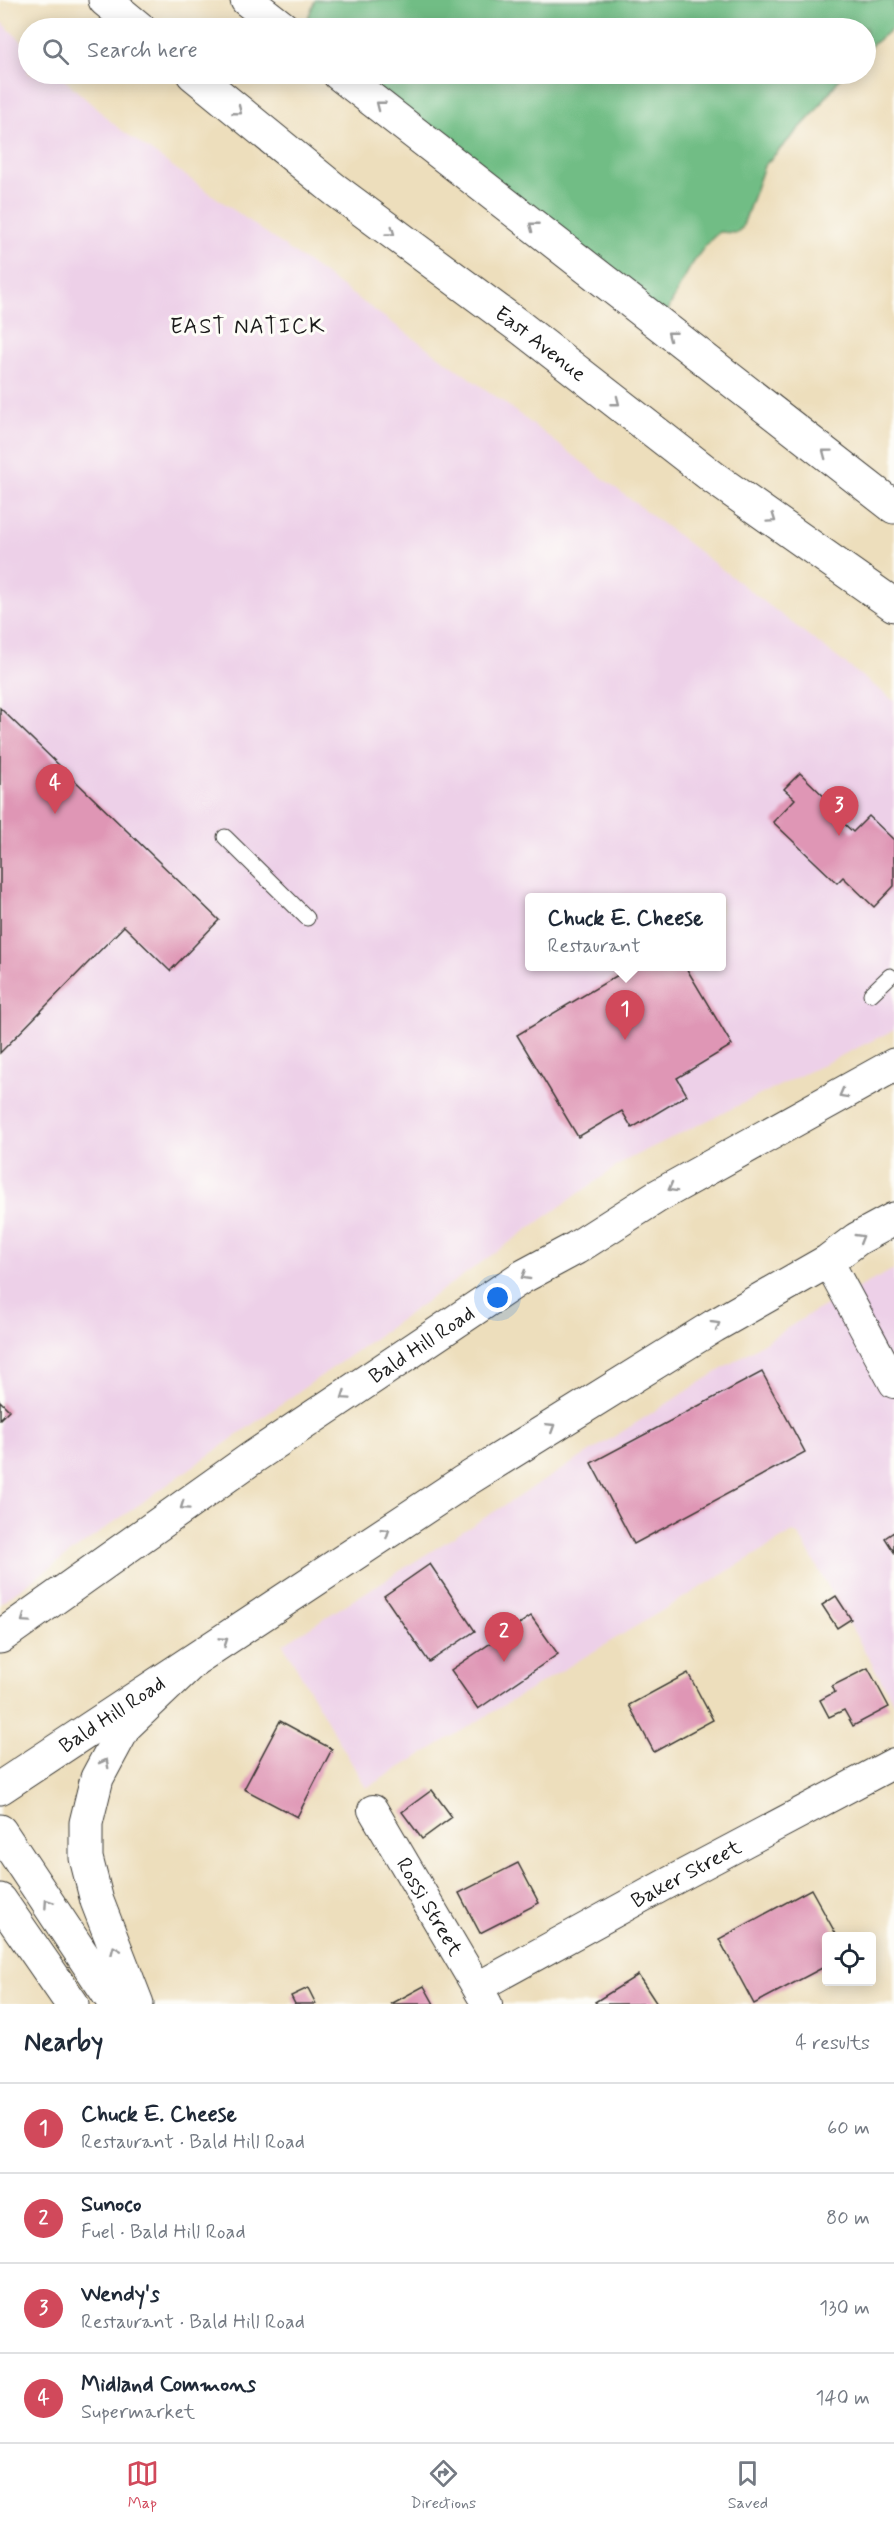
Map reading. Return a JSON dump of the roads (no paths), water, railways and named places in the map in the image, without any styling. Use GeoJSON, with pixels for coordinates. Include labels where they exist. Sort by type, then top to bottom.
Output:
{"type":"FeatureCollection","features":[{"type":"Feature","properties":{"kind":"main road"},"geometry":{"type":"LineString","coordinates":[[105,0],[127,18]]}},
{"type":"Feature","properties":{"kind":"main road"},"geometry":{"type":"LineString","coordinates":[[247,0],[270,18]]}},
{"type":"Feature","properties":{"kind":"main road","name":"East Avenue"},"geometry":{"type":"LineString","coordinates":[[205,84],[334,189],[520,327],[714,478],[894,605]]}},
{"type":"Feature","properties":{"kind":"main road"},"geometry":{"type":"LineString","coordinates":[[352,84],[887,500]]}},
{"type":"Feature","properties":{"kind":"main road"},"geometry":{"type":"LineString","coordinates":[[852,576],[894,624]]}},
{"type":"Feature","properties":{"kind":"main road","name":"Bald Hill Road"},"geometry":{"type":"LineString","coordinates":[[0,1637],[252,1458],[522,1277],[576,1248],[656,1197],[894,1065]]}},
{"type":"Feature","properties":{"kind":"main road","name":"Bald Hill Road"},"geometry":{"type":"LineString","coordinates":[[0,1788],[463,1482],[714,1326],[828,1261],[857,1239],[894,1219]]}},
{"type":"Feature","properties":{"kind":"main road"},"geometry":{"type":"LineString","coordinates":[[137,2004],[97,1901],[86,1858],[86,1823],[97,1778],[125,1726],[191,1663]]}},
{"type":"Feature","properties":{"kind":"main road"},"geometry":{"type":"LineString","coordinates":[[0,1831],[115,2004]]}},
{"type":"Feature","properties":{"kind":"main road"},"geometry":{"type":"LineString","coordinates":[[0,1900],[72,2004]]}},
{"type":"Feature","properties":{"kind":"street"},"geometry":{"type":"LineString","coordinates":[[828,1261],[894,1383]]}},
{"type":"Feature","properties":{"kind":"street","name":"Baker Street"},"geometry":{"type":"LineString","coordinates":[[483,1996],[664,1885],[894,1763]]}},
{"type":"Feature","properties":{"kind":"street","name":"Rossi Street"},"geometry":{"type":"LineString","coordinates":[[373,1810],[483,1996]]}},
{"type":"Feature","properties":{"kind":"lane"},"geometry":{"type":"LineString","coordinates":[[225,837],[308,918]]}},
{"type":"Feature","properties":{"kind":"lane"},"geometry":{"type":"LineString","coordinates":[[871,994],[890,976]]}},
{"type":"Feature","properties":{"kind":"place","name":"Midland Commons"},"geometry":{"type":"Point","coordinates":[55,814]}},
{"type":"Feature","properties":{"kind":"place","name":"Wendy's"},"geometry":{"type":"Point","coordinates":[839,836]}},
{"type":"Feature","properties":{"kind":"place","name":"Chuck E. Cheese"},"geometry":{"type":"Point","coordinates":[625,1040]}},
{"type":"Feature","properties":{"kind":"place","name":"Sunoco"},"geometry":{"type":"Point","coordinates":[504,1662]}},
{"type":"Feature","properties":{"kind":"district","name":"EAST NATICK"},"geometry":{"type":"Point","coordinates":[248,325]}}]}
